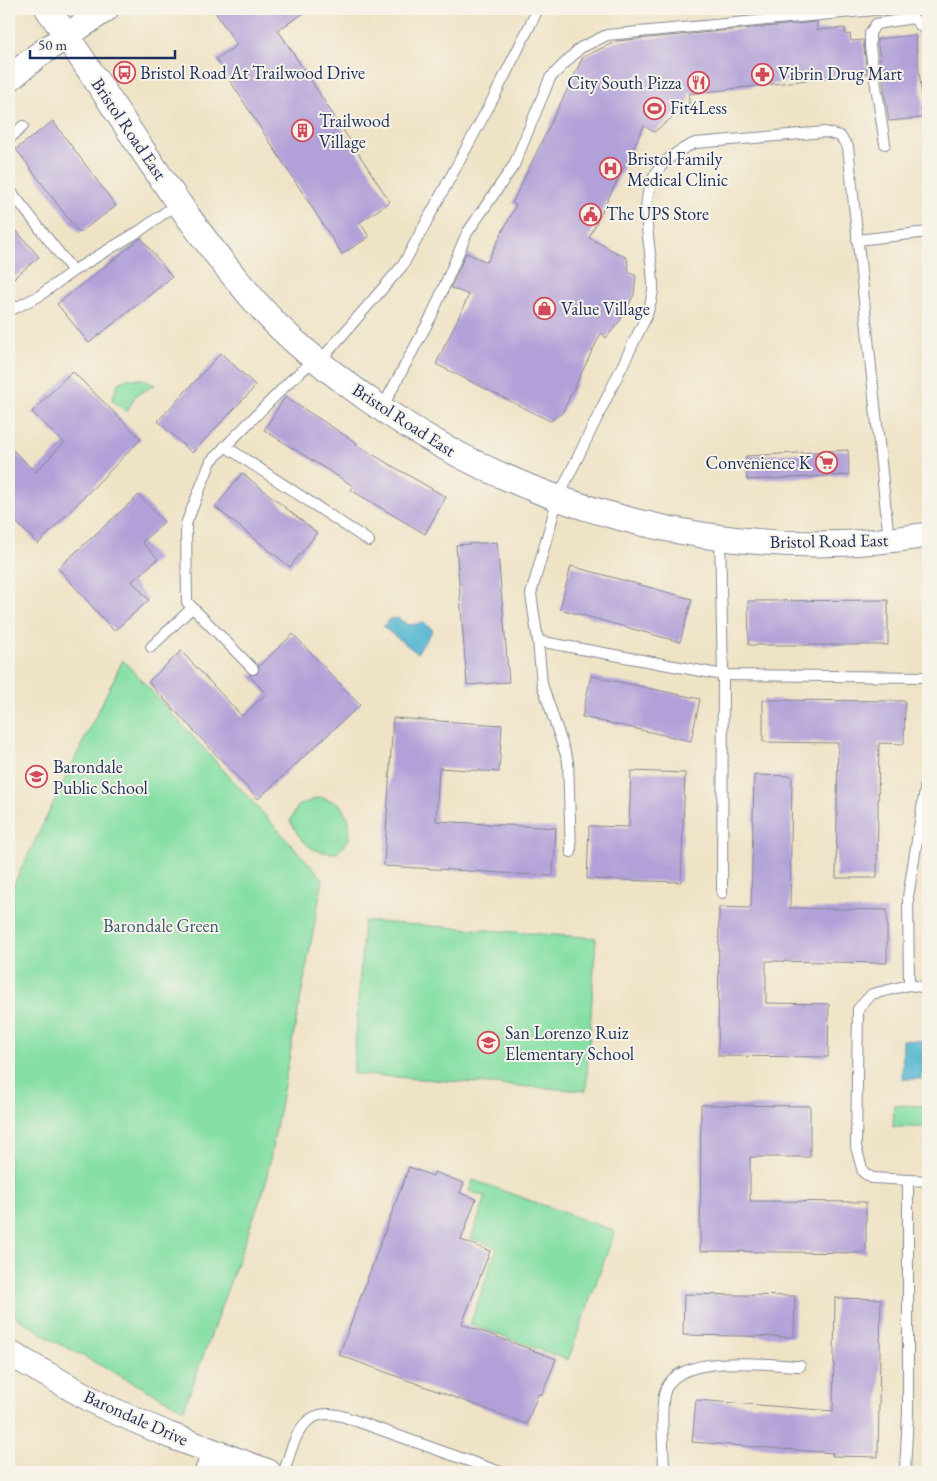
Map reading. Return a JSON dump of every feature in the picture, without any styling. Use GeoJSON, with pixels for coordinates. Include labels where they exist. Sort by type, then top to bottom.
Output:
{"type":"FeatureCollection","features":[{"type":"Feature","properties":{"kind":"street","name":"Bristol Road East"},"geometry":{"type":"LineString","coordinates":[[48,9],[179,203],[241,284],[276,323],[317,361],[382,409],[436,444],[478,466],[558,498],[618,517],[720,538],[779,544],[831,545],[928,535]]}},
{"type":"Feature","properties":{"kind":"street"},"geometry":{"type":"LineString","coordinates":[[9,79],[106,9]]}},
{"type":"Feature","properties":{"kind":"street","name":"Barondale Drive"},"geometry":{"type":"LineString","coordinates":[[9,1353],[208,1462],[268,1472]]}},
{"type":"Feature","properties":{"kind":"lane"},"geometry":{"type":"LineString","coordinates":[[253,669],[187,602],[186,524],[211,461],[292,379],[317,361],[403,265],[494,97],[538,9]]}},
{"type":"Feature","properties":{"kind":"lane"},"geometry":{"type":"LineString","coordinates":[[382,409],[432,315],[467,233],[514,165],[550,78],[580,48],[607,35],[885,9]]}},
{"type":"Feature","properties":{"kind":"lane"},"geometry":{"type":"LineString","coordinates":[[885,144],[870,47],[870,34],[876,24],[913,18],[928,33]]}},
{"type":"Feature","properties":{"kind":"lane"},"geometry":{"type":"LineString","coordinates":[[9,139],[23,126]]}},
{"type":"Feature","properties":{"kind":"lane"},"geometry":{"type":"LineString","coordinates":[[571,852],[568,761],[542,684],[532,594],[558,498],[647,315],[654,287],[645,218],[646,202],[652,181],[669,158],[681,149],[695,143],[832,133],[840,136],[848,146],[889,540]]}},
{"type":"Feature","properties":{"kind":"lane"},"geometry":{"type":"LineString","coordinates":[[9,189],[72,270]]}},
{"type":"Feature","properties":{"kind":"lane"},"geometry":{"type":"LineString","coordinates":[[9,311],[39,296],[72,270],[141,230],[179,203]]}},
{"type":"Feature","properties":{"kind":"lane"},"geometry":{"type":"LineString","coordinates":[[857,240],[928,232]]}},
{"type":"Feature","properties":{"kind":"lane"},"geometry":{"type":"LineString","coordinates":[[225,446],[369,541]]}},
{"type":"Feature","properties":{"kind":"lane"},"geometry":{"type":"LineString","coordinates":[[720,538],[723,675],[722,893]]}},
{"type":"Feature","properties":{"kind":"lane"},"geometry":{"type":"LineString","coordinates":[[151,647],[192,608]]}},
{"type":"Feature","properties":{"kind":"lane"},"geometry":{"type":"LineString","coordinates":[[538,641],[723,675],[928,677]]}},
{"type":"Feature","properties":{"kind":"lane"},"geometry":{"type":"LineString","coordinates":[[909,985],[908,897],[928,771]]}},
{"type":"Feature","properties":{"kind":"lane"},"geometry":{"type":"LineString","coordinates":[[928,988],[909,985],[872,994],[858,1009],[856,1147],[863,1172],[872,1178],[928,1181]]}},
{"type":"Feature","properties":{"kind":"lane"},"geometry":{"type":"LineString","coordinates":[[904,1472],[908,1413],[908,1180]]}},
{"type":"Feature","properties":{"kind":"lane"},"geometry":{"type":"LineString","coordinates":[[664,1472],[664,1394],[673,1377],[686,1369],[706,1364],[800,1366]]}},
{"type":"Feature","properties":{"kind":"lane"},"geometry":{"type":"LineString","coordinates":[[284,1472],[301,1428],[313,1417],[328,1413],[500,1472]]}},
{"type":"Feature","properties":{"kind":"green space"},"geometry":{"type":"Polygon","coordinates":[[[127,379],[142,379],[155,385],[135,396],[127,412],[112,400],[118,383],[127,379]]]}},
{"type":"Feature","properties":{"kind":"green space","name":"Barondale Green"},"geometry":{"type":"Polygon","coordinates":[[[123,660],[323,879],[265,1186],[184,1409],[52,1340],[9,1312],[9,894],[123,660]]]}},
{"type":"Feature","properties":{"kind":"green space"},"geometry":{"type":"Polygon","coordinates":[[[319,797],[339,803],[349,820],[350,838],[337,853],[328,853],[308,846],[290,821],[298,806],[319,797]]]}},
{"type":"Feature","properties":{"kind":"green space"},"geometry":{"type":"Polygon","coordinates":[[[364,921],[596,938],[586,1091],[353,1074],[364,921]]]}},
{"type":"Feature","properties":{"kind":"green space"},"geometry":{"type":"Polygon","coordinates":[[[894,1105],[926,1106],[926,1127],[893,1127],[894,1105]]]}},
{"type":"Feature","properties":{"kind":"green space"},"geometry":{"type":"Polygon","coordinates":[[[473,1180],[615,1231],[568,1360],[470,1324],[497,1248],[471,1238],[486,1197],[469,1191],[473,1180]]]}},
{"type":"Feature","properties":{"kind":"water"},"geometry":{"type":"Polygon","coordinates":[[[398,618],[408,625],[424,623],[433,630],[417,653],[383,627],[389,619],[398,618]]]}},
{"type":"Feature","properties":{"kind":"water"},"geometry":{"type":"Polygon","coordinates":[[[903,1040],[923,1041],[922,1079],[902,1079],[903,1040]]]}},
{"type":"Feature","properties":{"kind":"building","name":"Trailwood Village"},"geometry":{"type":"Polygon","coordinates":[[[213,9],[310,9],[278,30],[390,202],[360,222],[369,237],[342,254],[216,59],[237,45],[213,9]]]}},
{"type":"Feature","properties":{"kind":"building"},"geometry":{"type":"Polygon","coordinates":[[[817,22],[817,30],[845,28],[846,35],[850,34],[851,41],[863,40],[867,73],[689,94],[689,104],[654,132],[644,126],[589,238],[627,258],[629,272],[636,276],[634,295],[619,322],[606,338],[601,333],[562,413],[550,421],[436,364],[469,295],[451,288],[466,253],[487,262],[516,205],[512,203],[583,57],[617,41],[817,22]]]}},
{"type":"Feature","properties":{"kind":"building"},"geometry":{"type":"Polygon","coordinates":[[[915,35],[923,106],[921,107],[922,118],[889,121],[877,39],[915,35]]]}},
{"type":"Feature","properties":{"kind":"building"},"geometry":{"type":"Polygon","coordinates":[[[53,121],[116,206],[79,233],[16,149],[53,121]]]}},
{"type":"Feature","properties":{"kind":"building"},"geometry":{"type":"Polygon","coordinates":[[[9,222],[39,257],[9,282],[9,222]]]}},
{"type":"Feature","properties":{"kind":"building"},"geometry":{"type":"Polygon","coordinates":[[[141,238],[172,277],[89,343],[57,304],[141,238]]]}},
{"type":"Feature","properties":{"kind":"building"},"geometry":{"type":"Polygon","coordinates":[[[221,353],[256,386],[192,453],[158,421],[221,353]]]}},
{"type":"Feature","properties":{"kind":"building"},"geometry":{"type":"Polygon","coordinates":[[[72,371],[141,439],[38,544],[9,515],[9,446],[35,472],[64,443],[32,412],[72,371]]]}},
{"type":"Feature","properties":{"kind":"building"},"geometry":{"type":"Polygon","coordinates":[[[285,397],[357,443],[356,445],[446,497],[425,534],[351,490],[353,486],[264,430],[285,397]]]}},
{"type":"Feature","properties":{"kind":"building"},"geometry":{"type":"Polygon","coordinates":[[[848,450],[849,475],[747,480],[746,456],[848,450]]]}},
{"type":"Feature","properties":{"kind":"building"},"geometry":{"type":"Polygon","coordinates":[[[242,473],[317,533],[290,567],[215,507],[242,473]]]}},
{"type":"Feature","properties":{"kind":"building"},"geometry":{"type":"Polygon","coordinates":[[[139,495],[164,522],[142,542],[158,559],[132,581],[149,600],[114,631],[58,568],[139,495]]]}},
{"type":"Feature","properties":{"kind":"building"},"geometry":{"type":"Polygon","coordinates":[[[497,542],[509,682],[467,685],[456,545],[497,542]]]}},
{"type":"Feature","properties":{"kind":"building"},"geometry":{"type":"Polygon","coordinates":[[[571,566],[692,599],[680,642],[560,609],[571,566]]]}},
{"type":"Feature","properties":{"kind":"building"},"geometry":{"type":"Polygon","coordinates":[[[888,600],[888,645],[749,645],[748,601],[888,600]]]}},
{"type":"Feature","properties":{"kind":"building"},"geometry":{"type":"Polygon","coordinates":[[[293,634],[360,705],[258,799],[148,682],[181,651],[242,716],[266,694],[249,675],[257,674],[259,666],[293,634]]]}},
{"type":"Feature","properties":{"kind":"building"},"geometry":{"type":"Polygon","coordinates":[[[591,676],[700,699],[691,741],[582,717],[591,676]]]}},
{"type":"Feature","properties":{"kind":"building"},"geometry":{"type":"Polygon","coordinates":[[[763,700],[905,701],[904,744],[879,743],[877,878],[836,878],[838,743],[763,742],[763,700]]]}},
{"type":"Feature","properties":{"kind":"building"},"geometry":{"type":"Polygon","coordinates":[[[393,718],[502,725],[499,772],[439,768],[436,821],[556,828],[553,876],[384,866],[393,718]]]}},
{"type":"Feature","properties":{"kind":"building"},"geometry":{"type":"Polygon","coordinates":[[[631,771],[685,773],[681,882],[587,879],[589,826],[629,827],[631,771]]]}},
{"type":"Feature","properties":{"kind":"building"},"geometry":{"type":"Polygon","coordinates":[[[754,775],[792,776],[790,908],[887,910],[887,963],[766,961],[766,1003],[829,1004],[828,1057],[718,1056],[719,907],[751,908],[754,775]]]}},
{"type":"Feature","properties":{"kind":"building"},"geometry":{"type":"Polygon","coordinates":[[[701,1105],[810,1106],[810,1157],[750,1157],[750,1201],[866,1202],[866,1253],[700,1251],[701,1105]]]}},
{"type":"Feature","properties":{"kind":"building"},"geometry":{"type":"Polygon","coordinates":[[[409,1167],[433,1176],[434,1172],[464,1183],[460,1193],[476,1199],[461,1240],[490,1251],[462,1324],[556,1359],[542,1395],[538,1394],[527,1424],[339,1355],[409,1167]]]}},
{"type":"Feature","properties":{"kind":"building"},"geometry":{"type":"Polygon","coordinates":[[[684,1294],[795,1296],[794,1337],[683,1335],[684,1294]]]}},
{"type":"Feature","properties":{"kind":"building"},"geometry":{"type":"Polygon","coordinates":[[[835,1298],[881,1299],[878,1457],[832,1456],[833,1453],[692,1442],[696,1400],[833,1411],[835,1298]]]}},
{"type":"Feature","properties":{"kind":"place","name":"Bristol Road At Trailwood Drive"},"geometry":{"type":"Point","coordinates":[124,73]}},
{"type":"Feature","properties":{"kind":"place","name":"Vibrin Drug Mart"},"geometry":{"type":"Point","coordinates":[762,74]}},
{"type":"Feature","properties":{"kind":"place","name":"City South Pizza"},"geometry":{"type":"Point","coordinates":[698,83]}},
{"type":"Feature","properties":{"kind":"place","name":"Fit4Less"},"geometry":{"type":"Point","coordinates":[654,108]}},
{"type":"Feature","properties":{"kind":"place","name":"Trailwood Village"},"geometry":{"type":"Point","coordinates":[303,131]}},
{"type":"Feature","properties":{"kind":"place","name":"Bristol Family Medical Clinic"},"geometry":{"type":"Point","coordinates":[611,169]}},
{"type":"Feature","properties":{"kind":"place","name":"The UPS Store"},"geometry":{"type":"Point","coordinates":[590,214]}},
{"type":"Feature","properties":{"kind":"place","name":"Value Village"},"geometry":{"type":"Point","coordinates":[545,309]}},
{"type":"Feature","properties":{"kind":"place","name":"Convenience K"},"geometry":{"type":"Point","coordinates":[827,463]}},
{"type":"Feature","properties":{"kind":"place","name":"Barondale Public School"},"geometry":{"type":"Point","coordinates":[37,777]}},
{"type":"Feature","properties":{"kind":"place","name":"San Lorenzo Ruiz Elementary School"},"geometry":{"type":"Point","coordinates":[489,1043]}}]}
